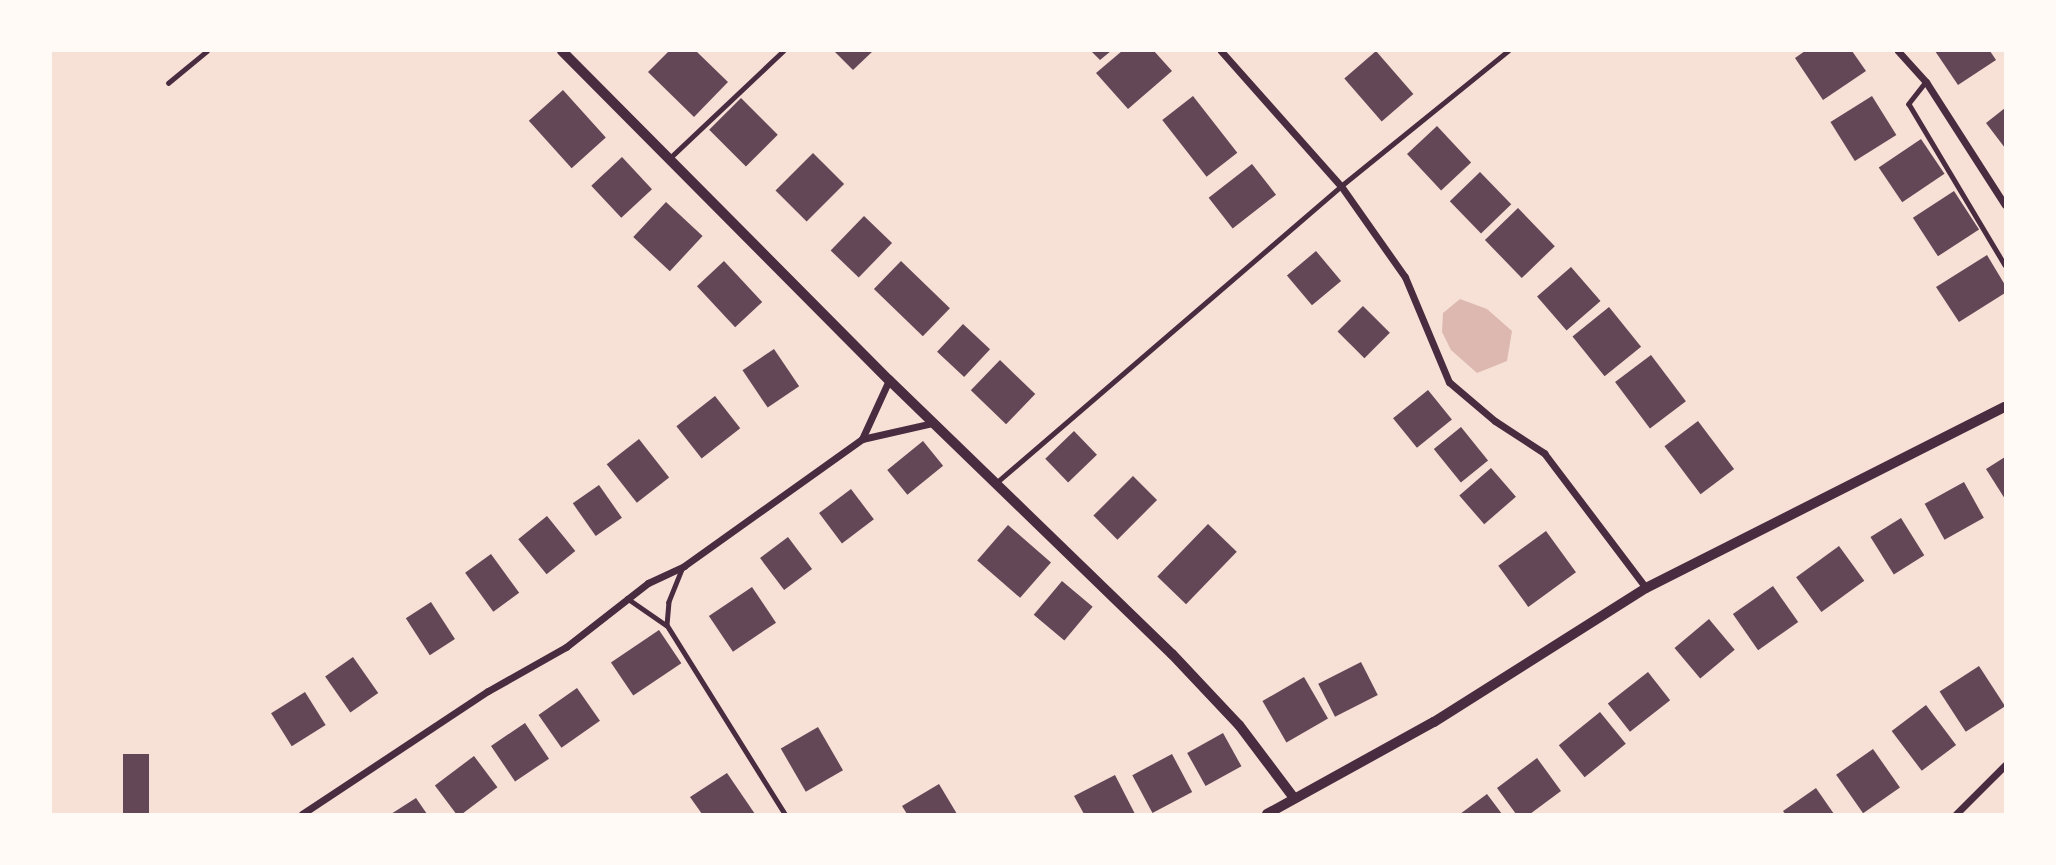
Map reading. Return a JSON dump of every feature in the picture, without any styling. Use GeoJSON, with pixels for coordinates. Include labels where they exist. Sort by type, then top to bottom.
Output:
{"type":"FeatureCollection","features":[{"type":"Feature","properties":{"kind":"street"},"geometry":{"type":"LineString","coordinates":[[562,51],[889,380],[1182,664],[1239,725],[1294,798]]}},
{"type":"Feature","properties":{"kind":"street"},"geometry":{"type":"LineString","coordinates":[[1222,51],[1341,186],[1405,277],[1449,382],[1496,421],[1544,453],[1646,588]]}},
{"type":"Feature","properties":{"kind":"street"},"geometry":{"type":"LineString","coordinates":[[1898,51],[1926,82],[2005,205]]}},
{"type":"Feature","properties":{"kind":"street"},"geometry":{"type":"LineString","coordinates":[[862,439],[889,380]]}},
{"type":"Feature","properties":{"kind":"street"},"geometry":{"type":"LineString","coordinates":[[1267,814],[1433,722],[1646,588],[2005,407]]}},
{"type":"Feature","properties":{"kind":"street"},"geometry":{"type":"LineString","coordinates":[[302,814],[488,691],[566,647],[627,598],[684,566],[862,439],[933,423]]}},
{"type":"Feature","properties":{"kind":"street"},"geometry":{"type":"LineString","coordinates":[[1956,814],[2005,765]]}},
{"type":"Feature","properties":{"kind":"lane"},"geometry":{"type":"LineString","coordinates":[[168,83],[207,51]]}},
{"type":"Feature","properties":{"kind":"lane"},"geometry":{"type":"LineString","coordinates":[[671,158],[783,51]]}},
{"type":"Feature","properties":{"kind":"lane"},"geometry":{"type":"LineString","coordinates":[[996,483],[1341,186],[1508,51]]}},
{"type":"Feature","properties":{"kind":"lane"},"geometry":{"type":"LineString","coordinates":[[1926,82],[1909,104],[2005,265]]}},
{"type":"Feature","properties":{"kind":"lane"},"geometry":{"type":"LineString","coordinates":[[667,625],[669,602],[684,566]]}},
{"type":"Feature","properties":{"kind":"lane"},"geometry":{"type":"LineString","coordinates":[[627,598],[667,625],[785,814]]}},
{"type":"Feature","properties":{"kind":"shaded area"},"geometry":{"type":"Polygon","coordinates":[[[1460,299],[1487,309],[1512,331],[1507,361],[1477,373],[1451,350],[1442,332],[1443,313],[1460,299]]]}},
{"type":"Feature","properties":{"kind":"building"},"geometry":{"type":"Polygon","coordinates":[[[669,51],[696,51],[728,82],[694,117],[648,72],[669,51]]]}},
{"type":"Feature","properties":{"kind":"building"},"geometry":{"type":"Polygon","coordinates":[[[834,51],[873,51],[853,70],[834,51]]]}},
{"type":"Feature","properties":{"kind":"building"},"geometry":{"type":"Polygon","coordinates":[[[1091,51],[1111,51],[1100,60],[1091,51]]]}},
{"type":"Feature","properties":{"kind":"building"},"geometry":{"type":"Polygon","coordinates":[[[1122,51],[1154,51],[1172,71],[1128,109],[1096,73],[1122,51]]]}},
{"type":"Feature","properties":{"kind":"building"},"geometry":{"type":"Polygon","coordinates":[[[1376,51],[1413,94],[1382,122],[1344,79],[1376,51]]]}},
{"type":"Feature","properties":{"kind":"building"},"geometry":{"type":"Polygon","coordinates":[[[1805,51],[1852,51],[1866,71],[1823,100],[1795,58],[1805,51]]]}},
{"type":"Feature","properties":{"kind":"building"},"geometry":{"type":"Polygon","coordinates":[[[1935,51],[1990,51],[1996,60],[1958,85],[1935,51]]]}},
{"type":"Feature","properties":{"kind":"building"},"geometry":{"type":"Polygon","coordinates":[[[563,90],[606,138],[572,168],[529,121],[563,90]]]}},
{"type":"Feature","properties":{"kind":"building"},"geometry":{"type":"Polygon","coordinates":[[[1193,96],[1237,153],[1207,177],[1162,120],[1193,96]]]}},
{"type":"Feature","properties":{"kind":"building"},"geometry":{"type":"Polygon","coordinates":[[[1872,96],[1896,135],[1855,161],[1830,122],[1872,96]]]}},
{"type":"Feature","properties":{"kind":"building"},"geometry":{"type":"Polygon","coordinates":[[[741,98],[778,135],[746,167],[709,130],[741,98]]]}},
{"type":"Feature","properties":{"kind":"building"},"geometry":{"type":"Polygon","coordinates":[[[2005,108],[2005,148],[1986,123],[2005,108]]]}},
{"type":"Feature","properties":{"kind":"building"},"geometry":{"type":"Polygon","coordinates":[[[1437,126],[1471,163],[1441,191],[1407,154],[1437,126]]]}},
{"type":"Feature","properties":{"kind":"building"},"geometry":{"type":"Polygon","coordinates":[[[1921,139],[1944,174],[1902,202],[1879,168],[1921,139]]]}},
{"type":"Feature","properties":{"kind":"building"},"geometry":{"type":"Polygon","coordinates":[[[813,153],[844,184],[807,222],[776,190],[813,153]]]}},
{"type":"Feature","properties":{"kind":"building"},"geometry":{"type":"Polygon","coordinates":[[[622,157],[652,189],[621,218],[591,186],[622,157]]]}},
{"type":"Feature","properties":{"kind":"building"},"geometry":{"type":"Polygon","coordinates":[[[1252,164],[1276,195],[1233,229],[1209,198],[1252,164]]]}},
{"type":"Feature","properties":{"kind":"building"},"geometry":{"type":"Polygon","coordinates":[[[1480,172],[1511,204],[1481,234],[1450,201],[1480,172]]]}},
{"type":"Feature","properties":{"kind":"building"},"geometry":{"type":"Polygon","coordinates":[[[1954,191],[1979,230],[1938,256],[1913,218],[1954,191]]]}},
{"type":"Feature","properties":{"kind":"building"},"geometry":{"type":"Polygon","coordinates":[[[666,202],[703,236],[670,271],[633,237],[666,202]]]}},
{"type":"Feature","properties":{"kind":"building"},"geometry":{"type":"Polygon","coordinates":[[[1518,208],[1555,246],[1522,278],[1485,240],[1518,208]]]}},
{"type":"Feature","properties":{"kind":"building"},"geometry":{"type":"Polygon","coordinates":[[[864,216],[892,243],[859,278],[831,251],[864,216]]]}},
{"type":"Feature","properties":{"kind":"building"},"geometry":{"type":"Polygon","coordinates":[[[1316,251],[1341,281],[1312,305],[1287,275],[1316,251]]]}},
{"type":"Feature","properties":{"kind":"building"},"geometry":{"type":"Polygon","coordinates":[[[1987,255],[2005,285],[2005,293],[1959,322],[1936,287],[1987,255]]]}},
{"type":"Feature","properties":{"kind":"building"},"geometry":{"type":"Polygon","coordinates":[[[724,261],[762,302],[735,327],[697,286],[724,261]]]}},
{"type":"Feature","properties":{"kind":"building"},"geometry":{"type":"Polygon","coordinates":[[[901,261],[950,308],[923,336],[874,289],[901,261]]]}},
{"type":"Feature","properties":{"kind":"building"},"geometry":{"type":"Polygon","coordinates":[[[1571,267],[1601,301],[1567,330],[1537,297],[1571,267]]]}},
{"type":"Feature","properties":{"kind":"building"},"geometry":{"type":"Polygon","coordinates":[[[1363,306],[1390,333],[1364,358],[1338,331],[1363,306]]]}},
{"type":"Feature","properties":{"kind":"building"},"geometry":{"type":"Polygon","coordinates":[[[1609,307],[1641,347],[1605,376],[1572,337],[1609,307]]]}},
{"type":"Feature","properties":{"kind":"building"},"geometry":{"type":"Polygon","coordinates":[[[963,324],[990,349],[964,377],[937,352],[963,324]]]}},
{"type":"Feature","properties":{"kind":"building"},"geometry":{"type":"Polygon","coordinates":[[[774,349],[799,386],[768,408],[742,370],[774,349]]]}},
{"type":"Feature","properties":{"kind":"building"},"geometry":{"type":"Polygon","coordinates":[[[1651,355],[1686,401],[1650,428],[1615,382],[1651,355]]]}},
{"type":"Feature","properties":{"kind":"building"},"geometry":{"type":"Polygon","coordinates":[[[1000,360],[1035,394],[1006,424],[971,390],[1000,360]]]}},
{"type":"Feature","properties":{"kind":"building"},"geometry":{"type":"Polygon","coordinates":[[[1428,390],[1452,420],[1417,448],[1393,418],[1428,390]]]}},
{"type":"Feature","properties":{"kind":"building"},"geometry":{"type":"Polygon","coordinates":[[[715,396],[740,428],[702,458],[676,426],[715,396]]]}},
{"type":"Feature","properties":{"kind":"building"},"geometry":{"type":"Polygon","coordinates":[[[1698,421],[1734,469],[1701,494],[1664,446],[1698,421]]]}},
{"type":"Feature","properties":{"kind":"building"},"geometry":{"type":"Polygon","coordinates":[[[1461,427],[1488,460],[1461,482],[1434,449],[1461,427]]]}},
{"type":"Feature","properties":{"kind":"building"},"geometry":{"type":"Polygon","coordinates":[[[1074,431],[1097,455],[1068,483],[1045,459],[1074,431]]]}},
{"type":"Feature","properties":{"kind":"building"},"geometry":{"type":"Polygon","coordinates":[[[639,439],[669,478],[637,503],[607,464],[639,439]]]}},
{"type":"Feature","properties":{"kind":"building"},"geometry":{"type":"Polygon","coordinates":[[[923,441],[943,466],[907,495],[887,470],[923,441]]]}},
{"type":"Feature","properties":{"kind":"building"},"geometry":{"type":"Polygon","coordinates":[[[2005,457],[2005,499],[1986,469],[2005,457]]]}},
{"type":"Feature","properties":{"kind":"building"},"geometry":{"type":"Polygon","coordinates":[[[1491,468],[1516,497],[1484,524],[1459,496],[1491,468]]]}},
{"type":"Feature","properties":{"kind":"building"},"geometry":{"type":"Polygon","coordinates":[[[1133,476],[1157,500],[1117,540],[1093,516],[1133,476]]]}},
{"type":"Feature","properties":{"kind":"building"},"geometry":{"type":"Polygon","coordinates":[[[1964,482],[1984,518],[1945,540],[1925,504],[1964,482]]]}},
{"type":"Feature","properties":{"kind":"building"},"geometry":{"type":"Polygon","coordinates":[[[599,485],[622,518],[596,536],[573,503],[599,485]]]}},
{"type":"Feature","properties":{"kind":"building"},"geometry":{"type":"Polygon","coordinates":[[[851,489],[874,519],[842,543],[819,513],[851,489]]]}},
{"type":"Feature","properties":{"kind":"building"},"geometry":{"type":"Polygon","coordinates":[[[547,516],[575,551],[547,574],[518,539],[547,516]]]}},
{"type":"Feature","properties":{"kind":"building"},"geometry":{"type":"Polygon","coordinates":[[[1901,518],[1924,555],[1894,574],[1870,537],[1901,518]]]}},
{"type":"Feature","properties":{"kind":"building"},"geometry":{"type":"Polygon","coordinates":[[[1208,524],[1237,552],[1186,604],[1157,577],[1208,524]]]}},
{"type":"Feature","properties":{"kind":"building"},"geometry":{"type":"Polygon","coordinates":[[[1008,525],[1051,562],[1020,598],[977,560],[1008,525]]]}},
{"type":"Feature","properties":{"kind":"building"},"geometry":{"type":"Polygon","coordinates":[[[1546,531],[1576,572],[1528,607],[1498,566],[1546,531]]]}},
{"type":"Feature","properties":{"kind":"building"},"geometry":{"type":"Polygon","coordinates":[[[788,537],[812,569],[784,590],[760,558],[788,537]]]}},
{"type":"Feature","properties":{"kind":"building"},"geometry":{"type":"Polygon","coordinates":[[[1839,546],[1864,581],[1821,612],[1796,577],[1839,546]]]}},
{"type":"Feature","properties":{"kind":"building"},"geometry":{"type":"Polygon","coordinates":[[[491,554],[519,593],[493,612],[465,573],[491,554]]]}},
{"type":"Feature","properties":{"kind":"building"},"geometry":{"type":"Polygon","coordinates":[[[1062,581],[1093,607],[1064,640],[1034,615],[1062,581]]]}},
{"type":"Feature","properties":{"kind":"building"},"geometry":{"type":"Polygon","coordinates":[[[1773,586],[1798,622],[1758,650],[1733,614],[1773,586]]]}},
{"type":"Feature","properties":{"kind":"building"},"geometry":{"type":"Polygon","coordinates":[[[752,587],[776,623],[733,652],[709,616],[752,587]]]}},
{"type":"Feature","properties":{"kind":"building"},"geometry":{"type":"Polygon","coordinates":[[[431,602],[455,639],[430,655],[406,618],[431,602]]]}},
{"type":"Feature","properties":{"kind":"building"},"geometry":{"type":"Polygon","coordinates":[[[1709,619],[1735,650],[1700,679],[1675,648],[1709,619]]]}},
{"type":"Feature","properties":{"kind":"building"},"geometry":{"type":"Polygon","coordinates":[[[659,630],[681,663],[633,696],[611,662],[659,630]]]}},
{"type":"Feature","properties":{"kind":"building"},"geometry":{"type":"Polygon","coordinates":[[[353,657],[378,693],[350,713],[325,677],[353,657]]]}},
{"type":"Feature","properties":{"kind":"building"},"geometry":{"type":"Polygon","coordinates":[[[1361,662],[1378,695],[1335,717],[1318,684],[1361,662]]]}},
{"type":"Feature","properties":{"kind":"building"},"geometry":{"type":"Polygon","coordinates":[[[1979,666],[2005,706],[1966,732],[1940,692],[1979,666]]]}},
{"type":"Feature","properties":{"kind":"building"},"geometry":{"type":"Polygon","coordinates":[[[1648,672],[1670,700],[1630,732],[1608,703],[1648,672]]]}},
{"type":"Feature","properties":{"kind":"building"},"geometry":{"type":"Polygon","coordinates":[[[1304,677],[1328,719],[1286,743],[1262,701],[1304,677]]]}},
{"type":"Feature","properties":{"kind":"building"},"geometry":{"type":"Polygon","coordinates":[[[577,688],[600,721],[561,748],[538,715],[577,688]]]}},
{"type":"Feature","properties":{"kind":"building"},"geometry":{"type":"Polygon","coordinates":[[[305,692],[326,725],[292,746],[271,713],[305,692]]]}},
{"type":"Feature","properties":{"kind":"building"},"geometry":{"type":"Polygon","coordinates":[[[1926,705],[1956,745],[1922,771],[1892,731],[1926,705]]]}},
{"type":"Feature","properties":{"kind":"building"},"geometry":{"type":"Polygon","coordinates":[[[1600,712],[1626,744],[1585,777],[1559,745],[1600,712]]]}},
{"type":"Feature","properties":{"kind":"building"},"geometry":{"type":"Polygon","coordinates":[[[525,723],[549,759],[515,782],[491,746],[525,723]]]}},
{"type":"Feature","properties":{"kind":"building"},"geometry":{"type":"Polygon","coordinates":[[[818,727],[843,770],[806,792],[781,749],[818,727]]]}},
{"type":"Feature","properties":{"kind":"building"},"geometry":{"type":"Polygon","coordinates":[[[1223,733],[1241,766],[1206,786],[1187,753],[1223,733]]]}},
{"type":"Feature","properties":{"kind":"building"},"geometry":{"type":"Polygon","coordinates":[[[1873,749],[1900,788],[1863,813],[1836,775],[1873,749]]]}},
{"type":"Feature","properties":{"kind":"building"},"geometry":{"type":"Polygon","coordinates":[[[123,754],[149,754],[149,814],[123,814],[123,754]]]}},
{"type":"Feature","properties":{"kind":"building"},"geometry":{"type":"Polygon","coordinates":[[[1172,754],[1192,792],[1152,813],[1132,775],[1172,754]]]}},
{"type":"Feature","properties":{"kind":"building"},"geometry":{"type":"Polygon","coordinates":[[[474,756],[497,787],[462,814],[456,814],[435,785],[474,756]]]}},
{"type":"Feature","properties":{"kind":"building"},"geometry":{"type":"Polygon","coordinates":[[[1537,758],[1561,791],[1530,814],[1516,814],[1497,788],[1537,758]]]}},
{"type":"Feature","properties":{"kind":"building"},"geometry":{"type":"Polygon","coordinates":[[[727,773],[755,814],[702,814],[690,797],[727,773]]]}},
{"type":"Feature","properties":{"kind":"building"},"geometry":{"type":"Polygon","coordinates":[[[1115,775],[1135,814],[1084,814],[1074,796],[1115,775]]]}},
{"type":"Feature","properties":{"kind":"building"},"geometry":{"type":"Polygon","coordinates":[[[939,784],[957,814],[907,814],[902,806],[939,784]]]}},
{"type":"Feature","properties":{"kind":"building"},"geometry":{"type":"Polygon","coordinates":[[[1816,788],[1834,814],[1785,814],[1783,811],[1816,788]]]}},
{"type":"Feature","properties":{"kind":"building"},"geometry":{"type":"Polygon","coordinates":[[[1487,794],[1502,814],[1460,814],[1487,794]]]}},
{"type":"Feature","properties":{"kind":"building"},"geometry":{"type":"Polygon","coordinates":[[[416,798],[427,814],[391,814],[416,798]]]}}]}
